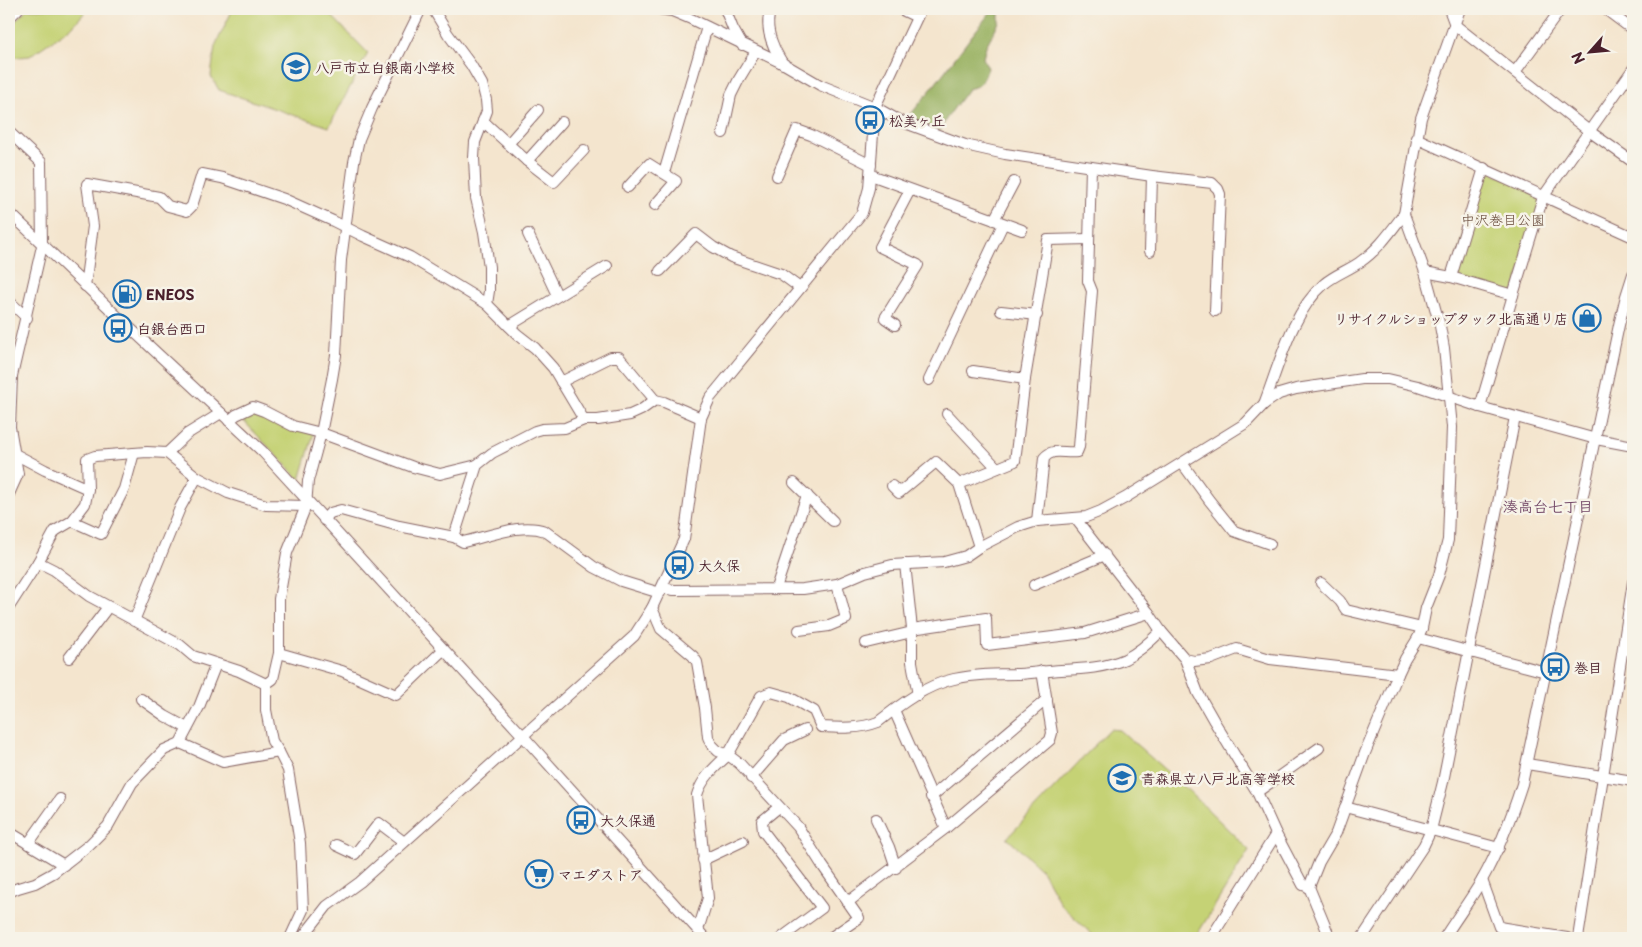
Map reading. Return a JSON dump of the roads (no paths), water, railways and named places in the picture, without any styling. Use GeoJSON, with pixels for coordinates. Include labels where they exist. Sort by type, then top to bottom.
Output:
{"type":"FeatureCollection","features":[{"type":"Feature","properties":{"kind":"street"},"geometry":{"type":"LineString","coordinates":[[9,18],[18,9]]}},
{"type":"Feature","properties":{"kind":"street"},"geometry":{"type":"LineString","coordinates":[[266,684],[273,679],[279,653],[279,599],[287,553],[306,504],[308,481],[321,433],[336,355],[341,260],[359,139],[372,108],[421,9]]}},
{"type":"Feature","properties":{"kind":"street"},"geometry":{"type":"LineString","coordinates":[[433,9],[448,34],[471,65],[482,84],[486,100],[487,111],[475,142],[474,158],[476,198],[484,232],[489,267],[487,304]]}},
{"type":"Feature","properties":{"kind":"street"},"geometry":{"type":"LineString","coordinates":[[659,9],[690,14],[707,27],[784,64],[820,85],[875,107],[900,120],[965,145],[1005,154],[1212,183],[1220,194],[1215,311]]}},
{"type":"Feature","properties":{"kind":"street"},"geometry":{"type":"LineString","coordinates":[[725,9],[742,45]]}},
{"type":"Feature","properties":{"kind":"street"},"geometry":{"type":"LineString","coordinates":[[771,9],[767,18],[769,32],[777,53],[784,64]]}},
{"type":"Feature","properties":{"kind":"street"},"geometry":{"type":"LineString","coordinates":[[302,938],[327,906],[360,882],[634,636],[652,608],[684,539],[701,418],[710,398],[862,213],[869,188],[875,107],[919,13],[900,9]]}},
{"type":"Feature","properties":{"kind":"street"},"geometry":{"type":"LineString","coordinates":[[1449,9],[1455,25],[1589,131],[1633,162]]}},
{"type":"Feature","properties":{"kind":"street"},"geometry":{"type":"LineString","coordinates":[[1325,937],[1309,887],[1319,862],[1336,833],[1365,753],[1398,674],[1420,633],[1448,540],[1452,427],[1450,398],[1440,326],[1425,272],[1404,214],[1420,118],[1460,9]]}},
{"type":"Feature","properties":{"kind":"street"},"geometry":{"type":"LineString","coordinates":[[1515,72],[1561,9]]}},
{"type":"Feature","properties":{"kind":"street"},"geometry":{"type":"LineString","coordinates":[[1605,9],[1633,30]]}},
{"type":"Feature","properties":{"kind":"street"},"geometry":{"type":"LineString","coordinates":[[664,173],[707,27]]}},
{"type":"Feature","properties":{"kind":"street"},"geometry":{"type":"LineString","coordinates":[[723,133],[731,96],[756,51]]}},
{"type":"Feature","properties":{"kind":"street"},"geometry":{"type":"LineString","coordinates":[[1480,407],[1544,197],[1633,69]]}},
{"type":"Feature","properties":{"kind":"street"},"geometry":{"type":"LineString","coordinates":[[508,144],[538,110]]}},
{"type":"Feature","properties":{"kind":"street"},"geometry":{"type":"LineString","coordinates":[[482,120],[527,161],[554,182],[584,150]]}},
{"type":"Feature","properties":{"kind":"street"},"geometry":{"type":"LineString","coordinates":[[527,161],[562,122]]}},
{"type":"Feature","properties":{"kind":"street"},"geometry":{"type":"LineString","coordinates":[[777,176],[797,130],[826,142],[871,170],[910,190],[1022,230]]}},
{"type":"Feature","properties":{"kind":"street"},"geometry":{"type":"LineString","coordinates":[[9,132],[40,162],[42,246],[27,318],[12,376],[10,427],[18,474],[9,494]]}},
{"type":"Feature","properties":{"kind":"street"},"geometry":{"type":"LineString","coordinates":[[1416,138],[1633,237]]}},
{"type":"Feature","properties":{"kind":"street"},"geometry":{"type":"LineString","coordinates":[[628,187],[649,164],[676,181],[655,205]]}},
{"type":"Feature","properties":{"kind":"street"},"geometry":{"type":"LineString","coordinates":[[1037,521],[1044,458],[1048,453],[1054,451],[1077,452],[1079,447],[1092,291],[1088,281],[1091,167]]}},
{"type":"Feature","properties":{"kind":"street"},"geometry":{"type":"LineString","coordinates":[[1451,277],[1484,168]]}},
{"type":"Feature","properties":{"kind":"street"},"geometry":{"type":"LineString","coordinates":[[85,286],[93,226],[87,184],[159,197],[168,206],[186,211],[192,206],[202,174],[222,178],[284,199],[410,257],[487,304],[517,334],[535,348],[553,368],[584,420]]}},
{"type":"Feature","properties":{"kind":"street"},"geometry":{"type":"LineString","coordinates":[[1150,251],[1152,176]]}},
{"type":"Feature","properties":{"kind":"street"},"geometry":{"type":"LineString","coordinates":[[929,380],[999,222],[1014,182]]}},
{"type":"Feature","properties":{"kind":"street"},"geometry":{"type":"LineString","coordinates":[[895,325],[885,318],[918,265],[880,247],[910,190]]}},
{"type":"Feature","properties":{"kind":"street"},"geometry":{"type":"LineString","coordinates":[[9,212],[42,246],[262,452],[306,504],[324,520],[523,736],[705,938]]}},
{"type":"Feature","properties":{"kind":"street"},"geometry":{"type":"LineString","coordinates":[[1264,404],[1297,318],[1310,300],[1324,284],[1361,262],[1378,247],[1404,214]]}},
{"type":"Feature","properties":{"kind":"street"},"geometry":{"type":"LineString","coordinates":[[528,234],[557,295]]}},
{"type":"Feature","properties":{"kind":"street"},"geometry":{"type":"LineString","coordinates":[[660,271],[696,234],[731,258],[780,274],[800,288]]}},
{"type":"Feature","properties":{"kind":"street"},"geometry":{"type":"LineString","coordinates":[[959,484],[1015,461],[1025,380],[1048,240],[1089,239]]}},
{"type":"Feature","properties":{"kind":"street"},"geometry":{"type":"LineString","coordinates":[[509,326],[607,266]]}},
{"type":"Feature","properties":{"kind":"street"},"geometry":{"type":"LineString","coordinates":[[1425,272],[1451,277],[1513,296]]}},
{"type":"Feature","properties":{"kind":"street"},"geometry":{"type":"LineString","coordinates":[[1444,938],[1482,880],[1499,848],[1510,821],[1527,764],[1621,318],[1633,274]]}},
{"type":"Feature","properties":{"kind":"street"},"geometry":{"type":"LineString","coordinates":[[9,302],[27,318]]}},
{"type":"Feature","properties":{"kind":"street"},"geometry":{"type":"LineString","coordinates":[[1000,311],[1037,315]]}},
{"type":"Feature","properties":{"kind":"street"},"geometry":{"type":"LineString","coordinates":[[561,382],[611,357],[619,357],[656,400],[701,418]]}},
{"type":"Feature","properties":{"kind":"street"},"geometry":{"type":"LineString","coordinates":[[973,371],[1025,380]]}},
{"type":"Feature","properties":{"kind":"street"},"geometry":{"type":"LineString","coordinates":[[324,520],[330,513],[341,510],[454,538],[462,542],[524,528],[536,528],[545,531],[594,567],[621,581],[661,590],[803,589],[836,584],[865,572],[892,565],[944,562],[966,556],[1007,531],[1037,521],[1086,517],[1101,511],[1246,423],[1264,404],[1279,394],[1296,389],[1362,379],[1388,379],[1418,386],[1450,398],[1596,440],[1633,446]]}},
{"type":"Feature","properties":{"kind":"street"},"geometry":{"type":"LineString","coordinates":[[229,421],[236,415],[253,407],[293,426],[321,433],[414,467],[440,474],[477,465],[492,453],[535,431],[565,428],[584,420],[598,420],[630,415],[656,400]]}},
{"type":"Feature","properties":{"kind":"street"},"geometry":{"type":"LineString","coordinates":[[167,453],[187,434],[221,413]]}},
{"type":"Feature","properties":{"kind":"street"},"geometry":{"type":"LineString","coordinates":[[947,414],[997,468]]}},
{"type":"Feature","properties":{"kind":"street"},"geometry":{"type":"LineString","coordinates":[[1362,938],[1424,845],[1431,830],[1443,782],[1515,417]]}},
{"type":"Feature","properties":{"kind":"street"},"geometry":{"type":"LineString","coordinates":[[72,521],[101,534],[124,489],[134,453]]}},
{"type":"Feature","properties":{"kind":"street"},"geometry":{"type":"LineString","coordinates":[[9,607],[38,562],[54,532],[72,521],[85,504],[88,489],[87,459],[95,456],[167,453],[197,477],[228,494],[266,505],[306,504]]}},
{"type":"Feature","properties":{"kind":"street"},"geometry":{"type":"LineString","coordinates":[[14,454],[88,489]]}},
{"type":"Feature","properties":{"kind":"street"},"geometry":{"type":"LineString","coordinates":[[892,486],[898,494],[936,462],[959,484],[979,547]]}},
{"type":"Feature","properties":{"kind":"street"},"geometry":{"type":"LineString","coordinates":[[1182,463],[1234,531],[1270,544]]}},
{"type":"Feature","properties":{"kind":"street"},"geometry":{"type":"LineString","coordinates":[[454,538],[477,465]]}},
{"type":"Feature","properties":{"kind":"street"},"geometry":{"type":"LineString","coordinates":[[134,621],[180,508],[197,477]]}},
{"type":"Feature","properties":{"kind":"street"},"geometry":{"type":"LineString","coordinates":[[794,483],[833,521]]}},
{"type":"Feature","properties":{"kind":"street"},"geometry":{"type":"LineString","coordinates":[[776,588],[807,495]]}},
{"type":"Feature","properties":{"kind":"street"},"geometry":{"type":"LineString","coordinates":[[1074,518],[1161,631],[1185,659],[1202,700],[1257,792],[1276,834],[1303,885],[1309,887]]}},
{"type":"Feature","properties":{"kind":"street"},"geometry":{"type":"LineString","coordinates":[[1034,585],[1105,556]]}},
{"type":"Feature","properties":{"kind":"street"},"geometry":{"type":"LineString","coordinates":[[38,562],[54,570],[89,596],[180,645],[193,656],[239,671],[266,684]]}},
{"type":"Feature","properties":{"kind":"street"},"geometry":{"type":"LineString","coordinates":[[905,564],[912,630],[912,662],[918,694]]}},
{"type":"Feature","properties":{"kind":"street"},"geometry":{"type":"LineString","coordinates":[[1578,938],[1633,582]]}},
{"type":"Feature","properties":{"kind":"street"},"geometry":{"type":"LineString","coordinates":[[1321,583],[1340,601],[1346,610],[1420,633],[1468,651],[1546,672]]}},
{"type":"Feature","properties":{"kind":"street"},"geometry":{"type":"LineString","coordinates":[[798,630],[829,626],[846,619],[836,584]]}},
{"type":"Feature","properties":{"kind":"street"},"geometry":{"type":"LineString","coordinates":[[69,658],[108,607]]}},
{"type":"Feature","properties":{"kind":"street"},"geometry":{"type":"LineString","coordinates":[[652,608],[661,629],[693,656],[697,662],[706,708],[708,737],[711,744],[718,751],[728,755],[740,764],[798,827],[822,865],[860,918],[830,938]]}},
{"type":"Feature","properties":{"kind":"street"},"geometry":{"type":"LineString","coordinates":[[866,643],[912,630],[986,618],[987,645],[1085,633],[1149,613]]}},
{"type":"Feature","properties":{"kind":"street"},"geometry":{"type":"LineString","coordinates":[[698,930],[708,898],[697,795],[700,785],[706,777],[728,755],[761,696],[771,692],[789,697],[814,711],[821,727],[854,728],[878,722],[918,694],[937,684],[953,679],[995,673],[1020,674],[1089,669],[1108,665],[1125,659],[1141,649],[1161,631]]}},
{"type":"Feature","properties":{"kind":"street"},"geometry":{"type":"LineString","coordinates":[[1185,659],[1204,660],[1237,649],[1270,659],[1398,674]]}},
{"type":"Feature","properties":{"kind":"street"},"geometry":{"type":"LineString","coordinates":[[279,653],[342,671],[396,695],[443,650]]}},
{"type":"Feature","properties":{"kind":"street"},"geometry":{"type":"LineString","coordinates":[[9,892],[35,883],[64,865],[89,846],[108,826],[132,783],[164,750],[180,742],[199,707],[216,664]]}},
{"type":"Feature","properties":{"kind":"street"},"geometry":{"type":"LineString","coordinates":[[848,902],[896,868],[946,828],[1050,740],[1052,733],[1042,672]]}},
{"type":"Feature","properties":{"kind":"street"},"geometry":{"type":"LineString","coordinates":[[266,684],[266,710],[272,742],[288,770],[300,843],[302,910],[290,938]]}},
{"type":"Feature","properties":{"kind":"street"},"geometry":{"type":"LineString","coordinates":[[141,699],[187,728]]}},
{"type":"Feature","properties":{"kind":"street"},"geometry":{"type":"LineString","coordinates":[[931,797],[1047,699]]}},
{"type":"Feature","properties":{"kind":"street"},"geometry":{"type":"LineString","coordinates":[[894,710],[946,828]]}},
{"type":"Feature","properties":{"kind":"street"},"geometry":{"type":"LineString","coordinates":[[751,778],[784,740],[805,730]]}},
{"type":"Feature","properties":{"kind":"street"},"geometry":{"type":"LineString","coordinates":[[180,742],[223,762],[279,752]]}},
{"type":"Feature","properties":{"kind":"street"},"geometry":{"type":"LineString","coordinates":[[1257,792],[1319,748]]}},
{"type":"Feature","properties":{"kind":"street"},"geometry":{"type":"LineString","coordinates":[[1527,764],[1633,781]]}},
{"type":"Feature","properties":{"kind":"street"},"geometry":{"type":"LineString","coordinates":[[28,844],[60,799]]}},
{"type":"Feature","properties":{"kind":"street"},"geometry":{"type":"LineString","coordinates":[[779,807],[762,821],[763,831],[822,908],[780,938]]}},
{"type":"Feature","properties":{"kind":"street"},"geometry":{"type":"LineString","coordinates":[[1345,807],[1499,848]]}},
{"type":"Feature","properties":{"kind":"street"},"geometry":{"type":"LineString","coordinates":[[876,819],[896,868]]}},
{"type":"Feature","properties":{"kind":"street"},"geometry":{"type":"LineString","coordinates":[[336,845],[355,854],[379,822],[404,842]]}},
{"type":"Feature","properties":{"kind":"street"},"geometry":{"type":"LineString","coordinates":[[9,832],[64,865]]}},
{"type":"Feature","properties":{"kind":"street"},"geometry":{"type":"LineString","coordinates":[[1211,938],[1276,834]]}},
{"type":"Feature","properties":{"kind":"street"},"geometry":{"type":"LineString","coordinates":[[703,860],[743,841]]}},
{"type":"Feature","properties":{"kind":"street"},"geometry":{"type":"LineString","coordinates":[[1482,880],[1499,927],[1567,938]]}},
{"type":"Feature","properties":{"kind":"place","name":"八戸市立白銀南小学校"},"geometry":{"type":"Point","coordinates":[296,67]}},
{"type":"Feature","properties":{"kind":"place","name":"松美ヶ丘"},"geometry":{"type":"Point","coordinates":[870,120]}},
{"type":"Feature","properties":{"kind":"place","name":"ENEOS"},"geometry":{"type":"Point","coordinates":[127,294]}},
{"type":"Feature","properties":{"kind":"place","name":"リサイクルショップタック北高通り店"},"geometry":{"type":"Point","coordinates":[1587,318]}},
{"type":"Feature","properties":{"kind":"place","name":"白銀台西口"},"geometry":{"type":"Point","coordinates":[118,328]}},
{"type":"Feature","properties":{"kind":"place","name":"大久保"},"geometry":{"type":"Point","coordinates":[679,565]}},
{"type":"Feature","properties":{"kind":"place","name":"巻目"},"geometry":{"type":"Point","coordinates":[1555,667]}},
{"type":"Feature","properties":{"kind":"place","name":"青森県立八戸北高等学校"},"geometry":{"type":"Point","coordinates":[1122,778]}},
{"type":"Feature","properties":{"kind":"place","name":"大久保通"},"geometry":{"type":"Point","coordinates":[581,820]}},
{"type":"Feature","properties":{"kind":"place","name":"マエダストア"},"geometry":{"type":"Point","coordinates":[539,874]}},
{"type":"Feature","properties":{"kind":"district","name":"湊高台七丁目"},"geometry":{"type":"Point","coordinates":[1548,505]}},
{"type":"Feature","properties":{"kind":"park label","name":"中沢巻目公園"},"geometry":{"type":"Point","coordinates":[1503,219]}}]}
